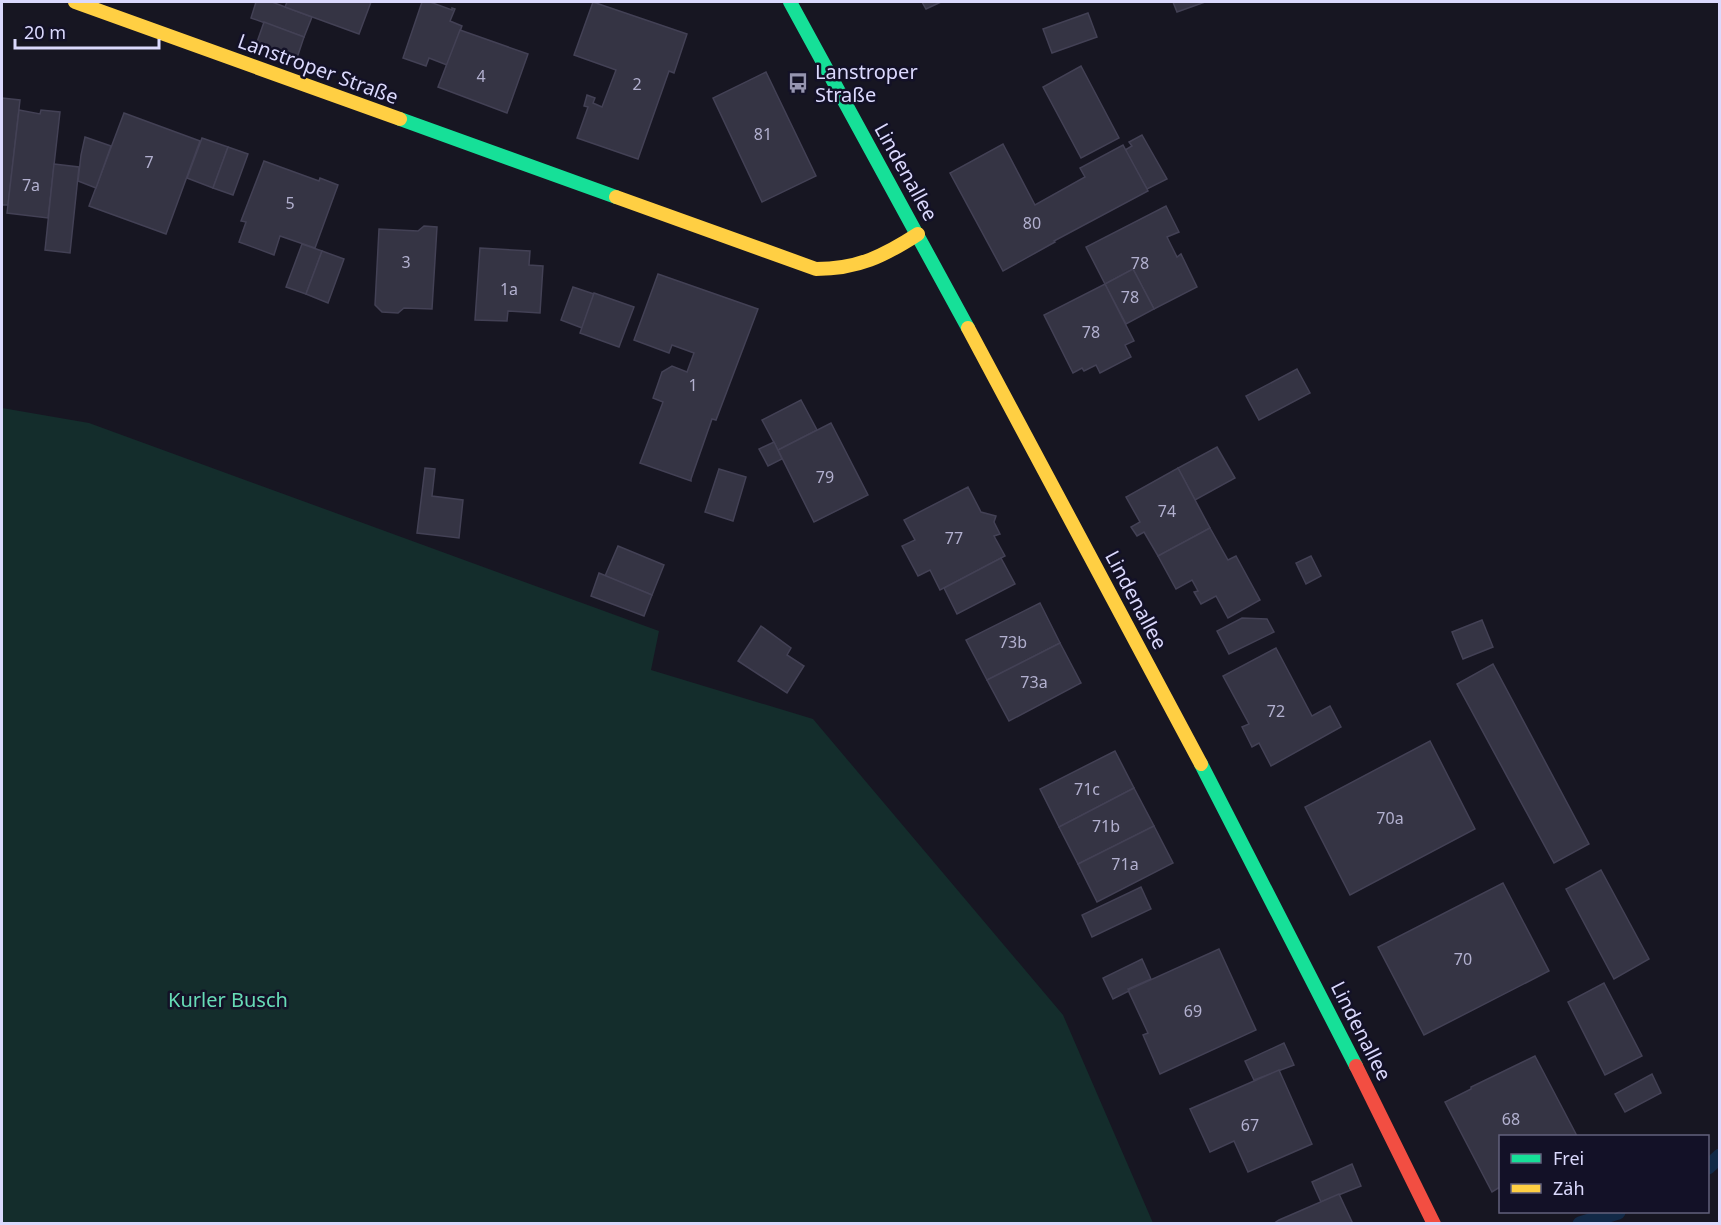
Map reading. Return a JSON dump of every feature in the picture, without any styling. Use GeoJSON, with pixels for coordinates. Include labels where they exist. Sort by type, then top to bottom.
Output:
{"type":"FeatureCollection","features":[{"type":"Feature","properties":{"kind":"main road","name":"Lanstroper Straße"},"geometry":{"type":"LineString","coordinates":[[75,2],[816,269],[836,270],[857,266],[891,251],[918,234]]}},
{"type":"Feature","properties":{"kind":"main road","name":"Lindenallee"},"geometry":{"type":"LineString","coordinates":[[790,2],[918,234],[1223,805],[1336,1024],[1434,1224]]}},
{"type":"Feature","properties":{"kind":"green space","name":"Kurler Busch"},"geometry":{"type":"Polygon","coordinates":[[[2,408],[89,423],[659,631],[651,670],[813,719],[1063,1015],[1153,1223],[2,1223],[2,408]]]}},
{"type":"Feature","properties":{"kind":"building"},"geometry":{"type":"Polygon","coordinates":[[[256,2],[272,2],[312,17],[304,37],[251,18],[256,2]]]}},
{"type":"Feature","properties":{"kind":"building"},"geometry":{"type":"Polygon","coordinates":[[[287,2],[371,2],[359,34],[285,7],[287,2]]]}},
{"type":"Feature","properties":{"kind":"building"},"geometry":{"type":"Polygon","coordinates":[[[422,2],[455,9],[450,21],[462,26],[447,65],[429,58],[426,66],[403,58],[422,2]]]}},
{"type":"Feature","properties":{"kind":"building"},"geometry":{"type":"Polygon","coordinates":[[[593,2],[687,34],[674,73],[669,71],[638,159],[577,138],[588,107],[584,106],[587,95],[595,98],[593,103],[602,107],[616,70],[574,55],[593,2]]]}},
{"type":"Feature","properties":{"kind":"building"},"geometry":{"type":"Polygon","coordinates":[[[922,2],[941,2],[926,9],[922,2]]]}},
{"type":"Feature","properties":{"kind":"building"},"geometry":{"type":"Polygon","coordinates":[[[1173,2],[1205,2],[1177,12],[1173,2]]]}},
{"type":"Feature","properties":{"kind":"building"},"geometry":{"type":"Polygon","coordinates":[[[1088,13],[1097,37],[1052,53],[1043,29],[1088,13]]]}},
{"type":"Feature","properties":{"kind":"building"},"geometry":{"type":"Polygon","coordinates":[[[264,22],[304,37],[297,58],[257,42],[264,22]]]}},
{"type":"Feature","properties":{"kind":"building"},"geometry":{"type":"Polygon","coordinates":[[[460,30],[528,54],[507,113],[438,87],[460,30]]]}},
{"type":"Feature","properties":{"kind":"building"},"geometry":{"type":"Polygon","coordinates":[[[1081,66],[1119,138],[1081,158],[1043,87],[1081,66]]]}},
{"type":"Feature","properties":{"kind":"building"},"geometry":{"type":"Polygon","coordinates":[[[766,72],[816,176],[762,202],[713,98],[766,72]]]}},
{"type":"Feature","properties":{"kind":"building"},"geometry":{"type":"Polygon","coordinates":[[[2,98],[20,100],[8,205],[2,205],[2,98]]]}},
{"type":"Feature","properties":{"kind":"building"},"geometry":{"type":"Polygon","coordinates":[[[19,110],[40,114],[41,110],[60,112],[48,218],[7,213],[19,110]]]}},
{"type":"Feature","properties":{"kind":"building"},"geometry":{"type":"Polygon","coordinates":[[[124,113],[200,141],[166,234],[89,206],[124,113]]]}},
{"type":"Feature","properties":{"kind":"building"},"geometry":{"type":"Polygon","coordinates":[[[1142,135],[1167,179],[1147,189],[1125,150],[1132,146],[1129,142],[1142,135]]]}},
{"type":"Feature","properties":{"kind":"building"},"geometry":{"type":"Polygon","coordinates":[[[85,137],[111,146],[96,188],[78,181],[85,137]]]}},
{"type":"Feature","properties":{"kind":"building"},"geometry":{"type":"Polygon","coordinates":[[[202,138],[228,147],[213,188],[187,178],[202,138]]]}},
{"type":"Feature","properties":{"kind":"building"},"geometry":{"type":"Polygon","coordinates":[[[1003,144],[1035,205],[1085,177],[1080,168],[1123,145],[1148,191],[1003,271],[950,173],[1003,144]]]}},
{"type":"Feature","properties":{"kind":"building"},"geometry":{"type":"Polygon","coordinates":[[[228,147],[248,154],[233,195],[213,188],[228,147]]]}},
{"type":"Feature","properties":{"kind":"building"},"geometry":{"type":"Polygon","coordinates":[[[264,161],[319,181],[320,178],[338,185],[315,248],[280,236],[274,255],[239,242],[246,222],[241,221],[264,161]]]}},
{"type":"Feature","properties":{"kind":"building"},"geometry":{"type":"Polygon","coordinates":[[[54,164],[79,167],[70,253],[45,250],[54,164]]]}},
{"type":"Feature","properties":{"kind":"building"},"geometry":{"type":"Polygon","coordinates":[[[1166,206],[1179,232],[1167,237],[1177,257],[1181,254],[1197,287],[1154,309],[1133,269],[1105,284],[1086,247],[1166,206]]]}},
{"type":"Feature","properties":{"kind":"building"},"geometry":{"type":"Polygon","coordinates":[[[424,226],[437,227],[432,309],[404,308],[398,313],[382,312],[375,305],[379,229],[418,231],[424,226]]]}},
{"type":"Feature","properties":{"kind":"building"},"geometry":{"type":"Polygon","coordinates":[[[302,244],[322,251],[306,294],[286,287],[302,244]]]}},
{"type":"Feature","properties":{"kind":"building"},"geometry":{"type":"Polygon","coordinates":[[[480,248],[530,251],[529,265],[543,266],[540,313],[508,311],[507,321],[475,320],[480,248]]]}},
{"type":"Feature","properties":{"kind":"building"},"geometry":{"type":"Polygon","coordinates":[[[322,251],[344,259],[328,303],[306,294],[322,251]]]}},
{"type":"Feature","properties":{"kind":"building"},"geometry":{"type":"Polygon","coordinates":[[[1133,269],[1154,309],[1126,324],[1105,284],[1133,269]]]}},
{"type":"Feature","properties":{"kind":"building"},"geometry":{"type":"Polygon","coordinates":[[[658,274],[758,309],[716,420],[712,419],[691,481],[640,463],[663,402],[653,398],[662,372],[672,366],[687,372],[694,353],[672,345],[669,353],[634,340],[658,274]]]}},
{"type":"Feature","properties":{"kind":"building"},"geometry":{"type":"Polygon","coordinates":[[[1105,284],[1134,341],[1125,345],[1131,357],[1100,373],[1096,365],[1073,373],[1044,315],[1105,284]]]}},
{"type":"Feature","properties":{"kind":"building"},"geometry":{"type":"Polygon","coordinates":[[[573,287],[594,294],[582,328],[561,320],[573,287]]]}},
{"type":"Feature","properties":{"kind":"building"},"geometry":{"type":"Polygon","coordinates":[[[594,293],[634,307],[619,347],[580,333],[594,293]]]}},
{"type":"Feature","properties":{"kind":"building"},"geometry":{"type":"Polygon","coordinates":[[[1297,369],[1310,393],[1259,420],[1246,396],[1297,369]]]}},
{"type":"Feature","properties":{"kind":"building"},"geometry":{"type":"Polygon","coordinates":[[[801,400],[817,430],[778,450],[762,420],[801,400]]]}},
{"type":"Feature","properties":{"kind":"building"},"geometry":{"type":"Polygon","coordinates":[[[831,423],[868,495],[814,522],[778,450],[831,423]]]}},
{"type":"Feature","properties":{"kind":"building"},"geometry":{"type":"Polygon","coordinates":[[[774,442],[782,459],[768,466],[759,449],[774,442]]]}},
{"type":"Feature","properties":{"kind":"building"},"geometry":{"type":"Polygon","coordinates":[[[1217,447],[1235,478],[1195,500],[1178,468],[1217,447]]]}},
{"type":"Feature","properties":{"kind":"building"},"geometry":{"type":"Polygon","coordinates":[[[425,468],[435,469],[432,496],[463,500],[459,538],[417,533],[425,468]]]}},
{"type":"Feature","properties":{"kind":"building"},"geometry":{"type":"Polygon","coordinates":[[[1178,468],[1210,528],[1158,556],[1144,532],[1137,536],[1131,527],[1140,522],[1126,497],[1178,468]]]}},
{"type":"Feature","properties":{"kind":"building"},"geometry":{"type":"Polygon","coordinates":[[[719,469],[746,477],[733,521],[705,512],[719,469]]]}},
{"type":"Feature","properties":{"kind":"building"},"geometry":{"type":"Polygon","coordinates":[[[968,487],[981,512],[996,516],[994,522],[1000,534],[994,536],[1005,556],[940,590],[930,570],[918,576],[902,546],[915,540],[904,520],[968,487]]]}},
{"type":"Feature","properties":{"kind":"building"},"geometry":{"type":"Polygon","coordinates":[[[1210,528],[1228,560],[1236,556],[1260,600],[1228,618],[1216,596],[1201,604],[1194,592],[1198,591],[1192,580],[1176,589],[1158,556],[1210,528]]]}},
{"type":"Feature","properties":{"kind":"building"},"geometry":{"type":"Polygon","coordinates":[[[618,546],[664,565],[652,595],[605,576],[618,546]]]}},
{"type":"Feature","properties":{"kind":"building"},"geometry":{"type":"Polygon","coordinates":[[[1311,556],[1321,576],[1306,584],[1296,563],[1311,556]]]}},
{"type":"Feature","properties":{"kind":"building"},"geometry":{"type":"Polygon","coordinates":[[[1001,558],[1015,584],[957,614],[944,588],[1001,558]]]}},
{"type":"Feature","properties":{"kind":"building"},"geometry":{"type":"Polygon","coordinates":[[[599,573],[652,595],[644,616],[591,596],[599,573]]]}},
{"type":"Feature","properties":{"kind":"building"},"geometry":{"type":"Polygon","coordinates":[[[1040,603],[1060,643],[987,680],[966,640],[1040,603]]]}},
{"type":"Feature","properties":{"kind":"building"},"geometry":{"type":"Polygon","coordinates":[[[1242,618],[1267,619],[1274,632],[1229,654],[1217,631],[1242,618]]]}},
{"type":"Feature","properties":{"kind":"building"},"geometry":{"type":"Polygon","coordinates":[[[1482,620],[1493,647],[1463,659],[1452,632],[1482,620]]]}},
{"type":"Feature","properties":{"kind":"building"},"geometry":{"type":"Polygon","coordinates":[[[761,626],[791,648],[787,655],[804,666],[787,693],[738,661],[761,626]]]}},
{"type":"Feature","properties":{"kind":"building"},"geometry":{"type":"Polygon","coordinates":[[[1060,643],[1081,683],[1009,721],[987,680],[1060,643]]]}},
{"type":"Feature","properties":{"kind":"building"},"geometry":{"type":"Polygon","coordinates":[[[1276,648],[1312,716],[1330,706],[1341,727],[1271,766],[1259,743],[1252,747],[1242,727],[1249,724],[1223,676],[1276,648]]]}},
{"type":"Feature","properties":{"kind":"building"},"geometry":{"type":"Polygon","coordinates":[[[1493,664],[1589,844],[1554,863],[1457,684],[1493,664]]]}},
{"type":"Feature","properties":{"kind":"building"},"geometry":{"type":"Polygon","coordinates":[[[1430,741],[1475,829],[1350,895],[1305,807],[1430,741]]]}},
{"type":"Feature","properties":{"kind":"building"},"geometry":{"type":"Polygon","coordinates":[[[1115,751],[1134,788],[1059,827],[1040,789],[1115,751]]]}},
{"type":"Feature","properties":{"kind":"building"},"geometry":{"type":"Polygon","coordinates":[[[1134,788],[1154,826],[1078,864],[1059,827],[1134,788]]]}},
{"type":"Feature","properties":{"kind":"building"},"geometry":{"type":"Polygon","coordinates":[[[1154,826],[1173,863],[1097,902],[1078,864],[1154,826]]]}},
{"type":"Feature","properties":{"kind":"building"},"geometry":{"type":"Polygon","coordinates":[[[1601,870],[1649,959],[1614,979],[1566,889],[1601,870]]]}},
{"type":"Feature","properties":{"kind":"building"},"geometry":{"type":"Polygon","coordinates":[[[1503,883],[1549,971],[1424,1035],[1378,947],[1503,883]]]}},
{"type":"Feature","properties":{"kind":"building"},"geometry":{"type":"Polygon","coordinates":[[[1141,887],[1151,909],[1092,937],[1082,915],[1141,887]]]}},
{"type":"Feature","properties":{"kind":"building"},"geometry":{"type":"Polygon","coordinates":[[[1219,949],[1256,1030],[1160,1074],[1143,1035],[1148,1033],[1128,990],[1219,949]]]}},
{"type":"Feature","properties":{"kind":"building"},"geometry":{"type":"Polygon","coordinates":[[[1142,959],[1151,979],[1128,989],[1129,991],[1113,999],[1103,978],[1142,959]]]}},
{"type":"Feature","properties":{"kind":"building"},"geometry":{"type":"Polygon","coordinates":[[[1604,983],[1642,1056],[1605,1075],[1568,1002],[1604,983]]]}},
{"type":"Feature","properties":{"kind":"building"},"geometry":{"type":"Polygon","coordinates":[[[1284,1043],[1294,1065],[1254,1080],[1245,1061],[1284,1043]]]}},
{"type":"Feature","properties":{"kind":"building"},"geometry":{"type":"Polygon","coordinates":[[[1535,1056],[1576,1135],[1499,1135],[1499,1188],[1492,1192],[1445,1102],[1535,1056]]]}},
{"type":"Feature","properties":{"kind":"building"},"geometry":{"type":"Polygon","coordinates":[[[1279,1070],[1312,1144],[1248,1172],[1234,1141],[1210,1152],[1190,1109],[1279,1070]]]}},
{"type":"Feature","properties":{"kind":"building"},"geometry":{"type":"Polygon","coordinates":[[[1652,1074],[1661,1093],[1625,1112],[1615,1094],[1652,1074]]]}},
{"type":"Feature","properties":{"kind":"building"},"geometry":{"type":"Polygon","coordinates":[[[1352,1164],[1361,1186],[1321,1202],[1312,1182],[1352,1164]]]}},
{"type":"Feature","properties":{"kind":"building"},"geometry":{"type":"Polygon","coordinates":[[[1339,1194],[1353,1224],[1273,1224],[1279,1220],[1339,1194]]]}},
{"type":"Feature","properties":{"kind":"waterway"},"geometry":{"type":"LineString","coordinates":[[1709,1166],[1720,1156]]}},
{"type":"Feature","properties":{"kind":"waterway"},"geometry":{"type":"LineString","coordinates":[[1580,1224],[1615,1213]]}},
{"type":"Feature","properties":{"kind":"traffic: fast"},"geometry":{"type":"LineString","coordinates":[[790,2],[968,328]]}},
{"type":"Feature","properties":{"kind":"traffic: fast"},"geometry":{"type":"LineString","coordinates":[[400,119],[616,197]]}},
{"type":"Feature","properties":{"kind":"traffic: fast"},"geometry":{"type":"LineString","coordinates":[[1201,764],[1356,1066]]}},
{"type":"Feature","properties":{"kind":"traffic: slow"},"geometry":{"type":"LineString","coordinates":[[75,2],[400,119]]}},
{"type":"Feature","properties":{"kind":"traffic: slow"},"geometry":{"type":"LineString","coordinates":[[616,197],[816,269],[845,267],[870,260],[918,234]]}},
{"type":"Feature","properties":{"kind":"traffic: slow"},"geometry":{"type":"LineString","coordinates":[[968,328],[1201,764]]}},
{"type":"Feature","properties":{"kind":"traffic: jam"},"geometry":{"type":"LineString","coordinates":[[1356,1066],[1434,1224]]}},
{"type":"Feature","properties":{"kind":"place","name":"Lanstroper Straße"},"geometry":{"type":"Point","coordinates":[798,83]}}]}
